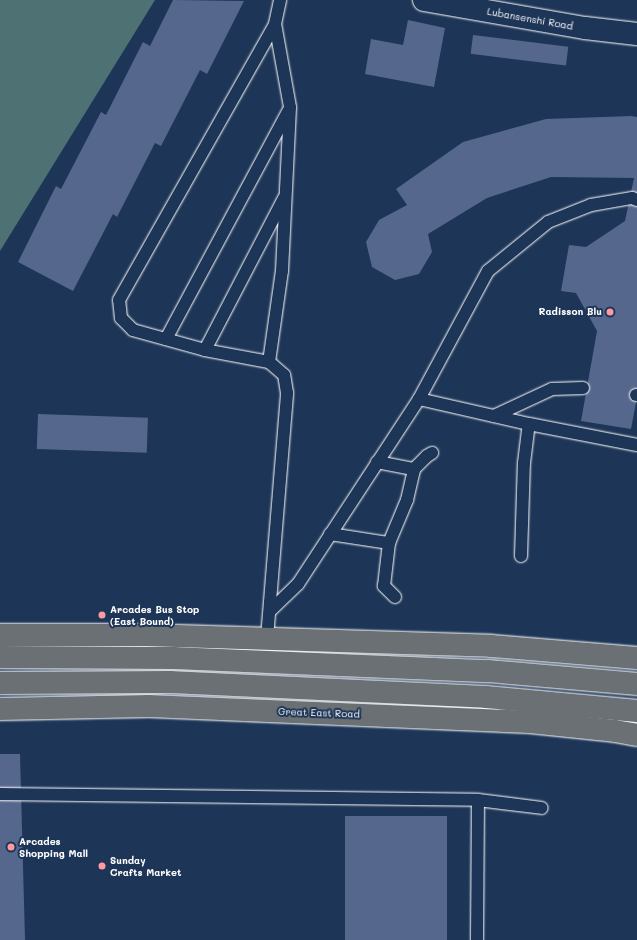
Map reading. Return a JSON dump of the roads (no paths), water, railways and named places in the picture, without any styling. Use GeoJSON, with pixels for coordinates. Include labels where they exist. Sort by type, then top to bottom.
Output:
{"type":"FeatureCollection","features":[{"type":"Feature","properties":{"kind":"main road"},"geometry":{"type":"LineString","coordinates":[[0,635],[145,635],[491,646],[637,658]]}},
{"type":"Feature","properties":{"kind":"main road"},"geometry":{"type":"LineString","coordinates":[[0,657],[174,658],[488,671],[637,684]]}},
{"type":"Feature","properties":{"kind":"main road"},"geometry":{"type":"LineString","coordinates":[[0,683],[170,682],[486,697],[637,711]]}},
{"type":"Feature","properties":{"kind":"main road","name":"Great East Road"},"geometry":{"type":"LineString","coordinates":[[0,709],[149,706],[522,721],[615,731],[637,735]]}},
{"type":"Feature","properties":{"kind":"street","name":"Lubansenshi Road"},"geometry":{"type":"LineString","coordinates":[[431,1],[585,28],[637,34]]}},
{"type":"Feature","properties":{"kind":"lane"},"geometry":{"type":"LineString","coordinates":[[267,638],[288,393],[284,375],[269,362],[205,350],[133,330],[121,318],[119,300],[275,24],[280,0]]}},
{"type":"Feature","properties":{"kind":"lane"},"geometry":{"type":"LineString","coordinates":[[269,362],[282,271],[290,107],[275,24]]}},
{"type":"Feature","properties":{"kind":"lane"},"geometry":{"type":"LineString","coordinates":[[166,339],[290,107]]}},
{"type":"Feature","properties":{"kind":"lane"},"geometry":{"type":"LineString","coordinates":[[205,350],[286,194]]}},
{"type":"Feature","properties":{"kind":"lane"},"geometry":{"type":"LineString","coordinates":[[270,611],[298,584],[419,399],[488,271],[548,222],[591,205],[632,198],[637,200]]}},
{"type":"Feature","properties":{"kind":"lane"},"geometry":{"type":"LineString","coordinates":[[494,416],[552,389],[583,388]]}},
{"type":"Feature","properties":{"kind":"lane"},"geometry":{"type":"LineString","coordinates":[[419,399],[529,424],[637,445]]}},
{"type":"Feature","properties":{"kind":"lane"},"geometry":{"type":"LineString","coordinates":[[521,556],[524,463],[529,424]]}},
{"type":"Feature","properties":{"kind":"lane"},"geometry":{"type":"LineString","coordinates":[[394,597],[384,586],[389,543],[407,500],[414,469],[432,453]]}},
{"type":"Feature","properties":{"kind":"lane"},"geometry":{"type":"LineString","coordinates":[[377,462],[414,469]]}},
{"type":"Feature","properties":{"kind":"lane"},"geometry":{"type":"LineString","coordinates":[[330,534],[389,543]]}},
{"type":"Feature","properties":{"kind":"lane"},"geometry":{"type":"LineString","coordinates":[[0,794],[478,800],[542,808]]}},
{"type":"Feature","properties":{"kind":"lane"},"geometry":{"type":"LineString","coordinates":[[477,940],[478,800]]}},
{"type":"Feature","properties":{"kind":"place","name":"Radisson Blu"},"geometry":{"type":"Point","coordinates":[610,312]}},
{"type":"Feature","properties":{"kind":"place","name":"Arcades Bus Stop (East Bound)"},"geometry":{"type":"Point","coordinates":[102,615]}},
{"type":"Feature","properties":{"kind":"place","name":"Arcades Shopping Mall"},"geometry":{"type":"Point","coordinates":[11,847]}},
{"type":"Feature","properties":{"kind":"place","name":"Sunday Crafts Market"},"geometry":{"type":"Point","coordinates":[102,866]}}]}
